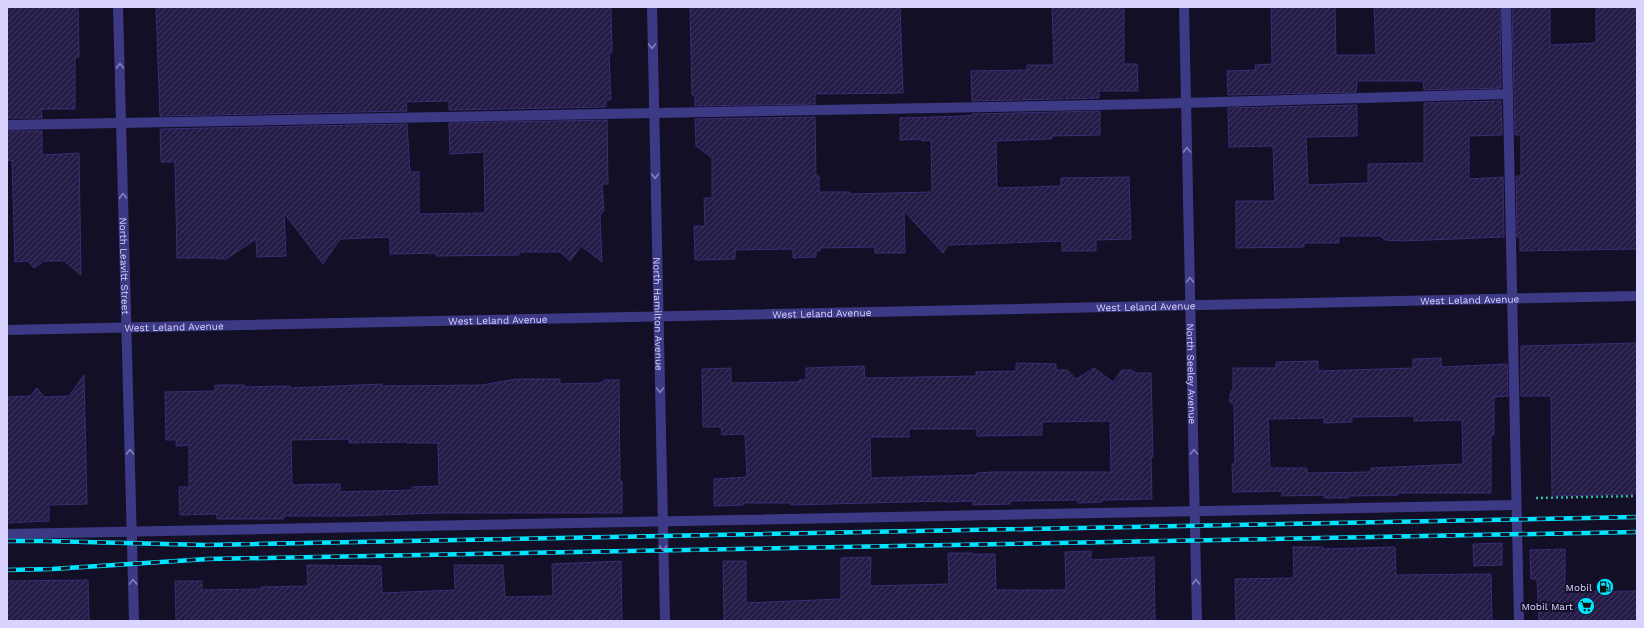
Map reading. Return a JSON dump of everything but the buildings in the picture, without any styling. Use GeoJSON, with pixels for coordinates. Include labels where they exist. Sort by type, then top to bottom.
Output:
{"type":"FeatureCollection","features":[{"type":"Feature","properties":{"kind":"street","name":"North Leavitt Street"},"geometry":{"type":"LineString","coordinates":[[118,7],[134,621]]}},
{"type":"Feature","properties":{"kind":"street","name":"North Hamilton Avenue"},"geometry":{"type":"LineString","coordinates":[[652,7],[665,621]]}},
{"type":"Feature","properties":{"kind":"street","name":"North Seeley Avenue"},"geometry":{"type":"LineString","coordinates":[[1184,7],[1197,621]]}},
{"type":"Feature","properties":{"kind":"street"},"geometry":{"type":"LineString","coordinates":[[1506,7],[1519,621]]}},
{"type":"Feature","properties":{"kind":"street"},"geometry":{"type":"LineString","coordinates":[[7,125],[1186,103],[1508,94]]}},
{"type":"Feature","properties":{"kind":"street","name":"West Leland Avenue"},"geometry":{"type":"LineString","coordinates":[[7,330],[1637,296]]}},
{"type":"Feature","properties":{"kind":"street"},"geometry":{"type":"LineString","coordinates":[[7,534],[1195,511],[1516,502]]}},
{"type":"Feature","properties":{"kind":"path"},"geometry":{"type":"LineString","coordinates":[[1516,502],[1637,496]]}},
{"type":"Feature","properties":{"kind":"railway"},"geometry":{"type":"LineString","coordinates":[[7,541],[205,545],[1637,517]]}},
{"type":"Feature","properties":{"kind":"railway"},"geometry":{"type":"LineString","coordinates":[[7,570],[52,569],[208,559],[1637,532]]}},
{"type":"Feature","properties":{"kind":"place","name":"Mobil"},"geometry":{"type":"Point","coordinates":[1605,587]}},
{"type":"Feature","properties":{"kind":"place","name":"Mobil Mart"},"geometry":{"type":"Point","coordinates":[1586,606]}}]}
